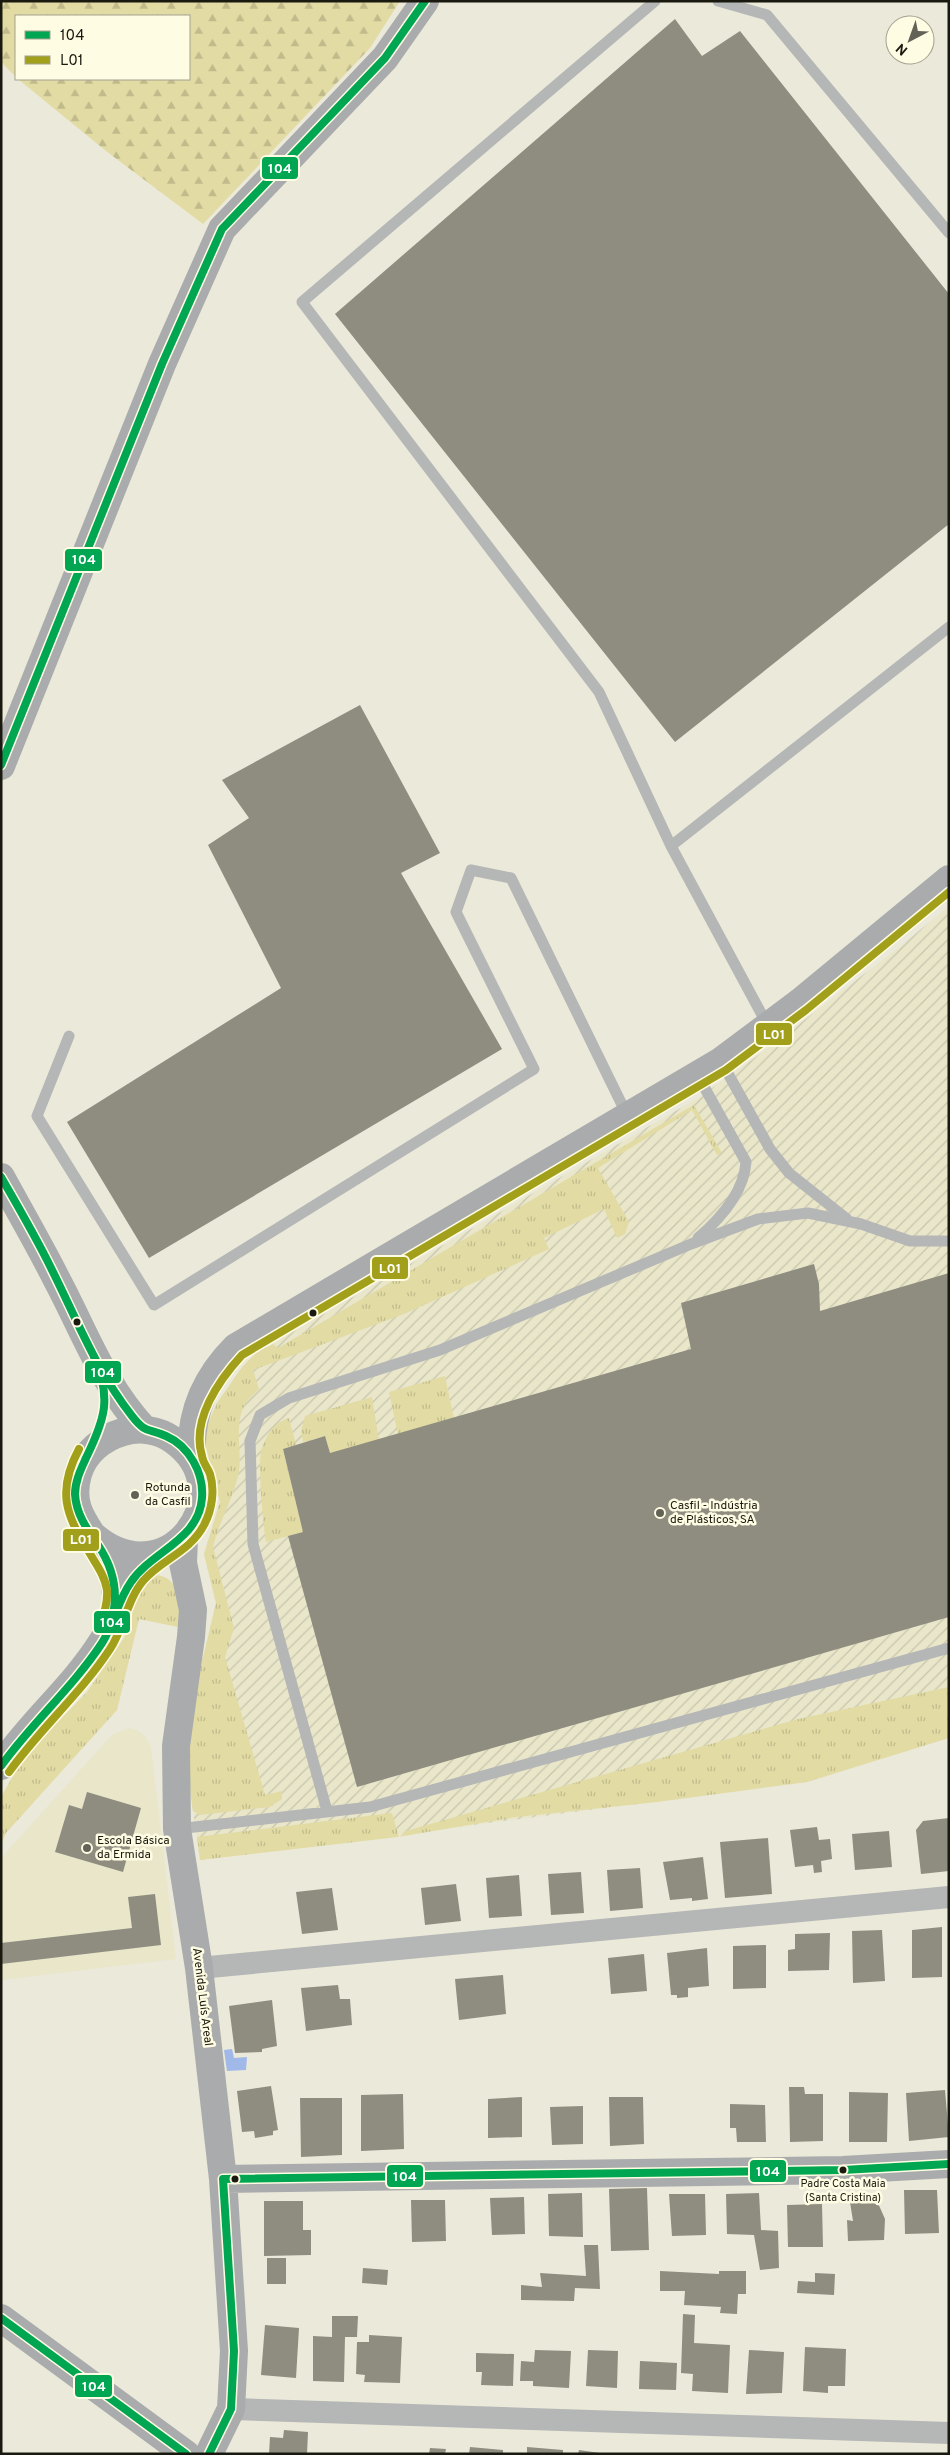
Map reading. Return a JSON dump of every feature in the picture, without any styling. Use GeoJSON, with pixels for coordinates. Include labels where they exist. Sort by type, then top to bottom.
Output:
{"type":"FeatureCollection","features":[{"type":"Feature","properties":{"kind":"street"},"geometry":{"type":"LineString","coordinates":[[2,764],[162,364],[222,229],[385,58],[425,1]]}},
{"type":"Feature","properties":{"kind":"street"},"geometry":{"type":"LineString","coordinates":[[192,1458],[192,1421],[204,1390],[225,1358],[249,1337],[721,1061],[768,1026],[949,879]]}},
{"type":"Feature","properties":{"kind":"street"},"geometry":{"type":"LineString","coordinates":[[1,1177],[58,1281],[104,1376],[119,1400],[149,1430]]}},
{"type":"Feature","properties":{"kind":"street"},"geometry":{"type":"LineString","coordinates":[[104,1376],[107,1404],[88,1454],[78,1473],[75,1494],[78,1514],[104,1555],[111,1570],[117,1599],[116,1616]]}},
{"type":"Feature","properties":{"kind":"street"},"geometry":{"type":"LineString","coordinates":[[149,1430],[181,1410],[204,1390]]}},
{"type":"Feature","properties":{"kind":"street"},"geometry":{"type":"LineString","coordinates":[[88,1454],[99,1443],[113,1434],[129,1430],[149,1430],[168,1436],[182,1446],[192,1458],[201,1478],[202,1499],[196,1520],[184,1538],[173,1547],[159,1553],[140,1557],[121,1554],[103,1546],[89,1532]]}},
{"type":"Feature","properties":{"kind":"street","name":"Avenida Luís Areal"},"geometry":{"type":"LineString","coordinates":[[184,1538],[183,1563],[193,1610],[176,1746],[177,1829],[199,1968],[223,2180],[234,2350],[231,2409],[209,2454]]}},
{"type":"Feature","properties":{"kind":"street"},"geometry":{"type":"LineString","coordinates":[[1,1766],[12,1750],[103,1641],[135,1576],[159,1553]]}},
{"type":"Feature","properties":{"kind":"street"},"geometry":{"type":"LineString","coordinates":[[199,1968],[949,1897]]}},
{"type":"Feature","properties":{"kind":"street"},"geometry":{"type":"LineString","coordinates":[[223,2180],[843,2170],[949,2164]]}},
{"type":"Feature","properties":{"kind":"street"},"geometry":{"type":"LineString","coordinates":[[1,2318],[186,2454]]}},
{"type":"Feature","properties":{"kind":"street"},"geometry":{"type":"LineString","coordinates":[[231,2409],[949,2433]]}},
{"type":"Feature","properties":{"kind":"lane"},"geometry":{"type":"LineString","coordinates":[[654,1],[302,302],[599,692],[671,846],[768,1026]]}},
{"type":"Feature","properties":{"kind":"lane"},"geometry":{"type":"LineString","coordinates":[[718,1],[767,15],[949,233]]}},
{"type":"Feature","properties":{"kind":"lane"},"geometry":{"type":"LineString","coordinates":[[671,846],[949,627]]}},
{"type":"Feature","properties":{"kind":"lane"},"geometry":{"type":"LineString","coordinates":[[69,1036],[37,1116],[154,1305],[534,1069],[456,912],[471,870],[510,878],[628,1117]]}},
{"type":"Feature","properties":{"kind":"lane"},"geometry":{"type":"LineString","coordinates":[[721,1061],[770,1149],[789,1173],[816,1197],[851,1222]]}},
{"type":"Feature","properties":{"kind":"lane"},"geometry":{"type":"LineString","coordinates":[[691,1244],[720,1216],[733,1198],[745,1175],[746,1162],[698,1076]]}},
{"type":"Feature","properties":{"kind":"lane"},"geometry":{"type":"LineString","coordinates":[[327,1812],[253,1544],[250,1441],[260,1415],[289,1398],[440,1350],[691,1244],[758,1219],[808,1213],[851,1222],[910,1241],[949,1241]]}},
{"type":"Feature","properties":{"kind":"lane"},"geometry":{"type":"LineString","coordinates":[[177,1829],[327,1812],[379,1804],[949,1648]]}},
{"type":"Feature","properties":{"kind":"shaded area"},"geometry":{"type":"Polygon","coordinates":[[[949,906],[949,1737],[807,1782],[200,1860],[183,1742],[216,1603],[204,1554],[220,1502],[203,1435],[217,1403],[243,1366],[256,1353],[698,1098],[764,1051],[903,944],[949,906]]]}},
{"type":"Feature","properties":{"kind":"shaded area","name":"Escola Básica da Ermida"},"geometry":{"type":"Polygon","coordinates":[[[128,1728],[137,1730],[146,1737],[151,1747],[176,1959],[1,1980],[1,1858],[112,1735],[128,1728]]]}},
{"type":"Feature","properties":{"kind":"green space"},"geometry":{"type":"Polygon","coordinates":[[[1,1],[400,1],[370,48],[203,224],[106,151],[19,80],[190,80],[190,15],[15,15],[15,76],[1,62],[1,1]]]}},
{"type":"Feature","properties":{"kind":"green space"},"geometry":{"type":"Polygon","coordinates":[[[694,1105],[722,1153],[717,1155],[692,1110],[598,1168],[629,1222],[625,1234],[617,1238],[604,1209],[544,1238],[549,1249],[404,1314],[253,1370],[259,1389],[244,1406],[241,1414],[239,1422],[240,1455],[237,1481],[213,1547],[234,1628],[225,1657],[265,1795],[282,1791],[282,1799],[270,1807],[200,1815],[193,1811],[183,1742],[216,1603],[204,1554],[220,1502],[203,1435],[217,1403],[243,1366],[256,1353],[273,1344],[278,1348],[694,1105]]]}},
{"type":"Feature","properties":{"kind":"green space"},"geometry":{"type":"Polygon","coordinates":[[[445,1376],[454,1419],[398,1435],[389,1392],[445,1376]]]}},
{"type":"Feature","properties":{"kind":"green space"},"geometry":{"type":"Polygon","coordinates":[[[372,1397],[379,1440],[330,1453],[325,1436],[303,1442],[301,1431],[305,1416],[372,1397]]]}},
{"type":"Feature","properties":{"kind":"green space"},"geometry":{"type":"Polygon","coordinates":[[[289,1418],[296,1445],[283,1449],[303,1532],[266,1542],[260,1482],[261,1452],[270,1431],[278,1423],[289,1418]]]}},
{"type":"Feature","properties":{"kind":"green space"},"geometry":{"type":"Polygon","coordinates":[[[157,1575],[172,1582],[176,1588],[179,1596],[183,1628],[139,1619],[117,1710],[6,1833],[1,1844],[1,1797],[16,1771],[47,1733],[87,1692],[124,1638],[130,1618],[132,1597],[144,1580],[157,1575]]]}},
{"type":"Feature","properties":{"kind":"green space"},"geometry":{"type":"Polygon","coordinates":[[[949,1687],[949,1738],[807,1782],[657,1802],[516,1817],[399,1837],[406,1831],[798,1719],[949,1687]]]}},
{"type":"Feature","properties":{"kind":"green space"},"geometry":{"type":"Polygon","coordinates":[[[392,1813],[399,1837],[200,1860],[197,1837],[392,1813]]]}},
{"type":"Feature","properties":{"kind":"water"},"geometry":{"type":"Polygon","coordinates":[[[232,2049],[234,2058],[247,2057],[246,2070],[227,2071],[224,2050],[232,2049]]]}},
{"type":"Feature","properties":{"kind":"building"},"geometry":{"type":"Polygon","coordinates":[[[675,19],[702,56],[740,31],[949,294],[949,524],[675,742],[335,314],[675,19]]]}},
{"type":"Feature","properties":{"kind":"building"},"geometry":{"type":"Polygon","coordinates":[[[360,705],[440,853],[401,873],[502,1049],[149,1258],[67,1122],[281,988],[208,845],[249,818],[222,780],[360,705]]]}},
{"type":"Feature","properties":{"kind":"building","name":"Casfil - Indústria de Plásticos, SA"},"geometry":{"type":"Polygon","coordinates":[[[814,1264],[819,1284],[820,1311],[949,1273],[949,1617],[357,1787],[288,1536],[303,1532],[283,1449],[325,1436],[330,1453],[691,1349],[681,1303],[814,1264]]]}},
{"type":"Feature","properties":{"kind":"building"},"geometry":{"type":"Polygon","coordinates":[[[87,1792],[141,1808],[123,1872],[55,1852],[69,1805],[82,1809],[87,1792]]]}},
{"type":"Feature","properties":{"kind":"building"},"geometry":{"type":"Polygon","coordinates":[[[949,1818],[949,1871],[921,1874],[916,1830],[923,1821],[949,1818]]]}},
{"type":"Feature","properties":{"kind":"building"},"geometry":{"type":"Polygon","coordinates":[[[817,1827],[819,1840],[830,1839],[832,1859],[821,1861],[822,1872],[814,1873],[813,1865],[795,1867],[790,1830],[817,1827]]]}},
{"type":"Feature","properties":{"kind":"building"},"geometry":{"type":"Polygon","coordinates":[[[889,1831],[892,1867],[855,1870],[852,1834],[889,1831]]]}},
{"type":"Feature","properties":{"kind":"building"},"geometry":{"type":"Polygon","coordinates":[[[768,1838],[772,1894],[725,1898],[720,1842],[768,1838]]]}},
{"type":"Feature","properties":{"kind":"building"},"geometry":{"type":"Polygon","coordinates":[[[703,1857],[708,1899],[692,1901],[692,1898],[670,1900],[663,1862],[703,1857]]]}},
{"type":"Feature","properties":{"kind":"building"},"geometry":{"type":"Polygon","coordinates":[[[640,1868],[643,1908],[610,1911],[607,1870],[640,1868]]]}},
{"type":"Feature","properties":{"kind":"building"},"geometry":{"type":"Polygon","coordinates":[[[581,1872],[584,1913],[551,1915],[548,1874],[581,1872]]]}},
{"type":"Feature","properties":{"kind":"building"},"geometry":{"type":"Polygon","coordinates":[[[519,1875],[522,1916],[489,1918],[486,1878],[519,1875]]]}},
{"type":"Feature","properties":{"kind":"building"},"geometry":{"type":"Polygon","coordinates":[[[456,1884],[461,1921],[425,1925],[421,1888],[456,1884]]]}},
{"type":"Feature","properties":{"kind":"building"},"geometry":{"type":"Polygon","coordinates":[[[332,1888],[338,1930],[302,1934],[296,1892],[332,1888]]]}},
{"type":"Feature","properties":{"kind":"building"},"geometry":{"type":"Polygon","coordinates":[[[155,1894],[161,1945],[1,1964],[1,1943],[132,1928],[128,1897],[155,1894]]]}},
{"type":"Feature","properties":{"kind":"building"},"geometry":{"type":"Polygon","coordinates":[[[942,1927],[942,1977],[912,1978],[912,1930],[942,1927]]]}},
{"type":"Feature","properties":{"kind":"building"},"geometry":{"type":"Polygon","coordinates":[[[882,1930],[885,1981],[853,1983],[852,1931],[882,1930]]]}},
{"type":"Feature","properties":{"kind":"building"},"geometry":{"type":"Polygon","coordinates":[[[830,1933],[829,1970],[788,1971],[788,1950],[795,1949],[795,1934],[830,1933]]]}},
{"type":"Feature","properties":{"kind":"building"},"geometry":{"type":"Polygon","coordinates":[[[766,1945],[766,1988],[733,1989],[733,1946],[766,1945]]]}},
{"type":"Feature","properties":{"kind":"building"},"geometry":{"type":"Polygon","coordinates":[[[707,1948],[709,1986],[688,1988],[688,1997],[677,1998],[677,1995],[671,1995],[667,1953],[707,1948]]]}},
{"type":"Feature","properties":{"kind":"building"},"geometry":{"type":"Polygon","coordinates":[[[644,1954],[647,1991],[611,1994],[608,1958],[644,1954]]]}},
{"type":"Feature","properties":{"kind":"building"},"geometry":{"type":"Polygon","coordinates":[[[503,1975],[506,2014],[459,2020],[455,1979],[503,1975]]]}},
{"type":"Feature","properties":{"kind":"building"},"geometry":{"type":"Polygon","coordinates":[[[338,1985],[340,1999],[350,1999],[352,2025],[306,2031],[301,1988],[338,1985]]]}},
{"type":"Feature","properties":{"kind":"building"},"geometry":{"type":"Polygon","coordinates":[[[272,2000],[277,2046],[262,2049],[262,2052],[235,2053],[229,2006],[272,2000]]]}},
{"type":"Feature","properties":{"kind":"building"},"geometry":{"type":"Polygon","coordinates":[[[271,2086],[278,2130],[273,2131],[273,2135],[255,2138],[254,2131],[242,2132],[237,2091],[271,2086]]]}},
{"type":"Feature","properties":{"kind":"building"},"geometry":{"type":"Polygon","coordinates":[[[789,2087],[804,2087],[805,2094],[823,2094],[823,2141],[790,2142],[789,2087]]]}},
{"type":"Feature","properties":{"kind":"building"},"geometry":{"type":"Polygon","coordinates":[[[945,2090],[949,2137],[909,2141],[906,2093],[945,2090]]]}},
{"type":"Feature","properties":{"kind":"building"},"geometry":{"type":"Polygon","coordinates":[[[849,2092],[888,2093],[887,2142],[849,2142],[849,2092]]]}},
{"type":"Feature","properties":{"kind":"building"},"geometry":{"type":"Polygon","coordinates":[[[403,2094],[404,2149],[361,2151],[361,2095],[403,2094]]]}},
{"type":"Feature","properties":{"kind":"building"},"geometry":{"type":"Polygon","coordinates":[[[522,2097],[522,2137],[488,2138],[488,2099],[522,2097]]]}},
{"type":"Feature","properties":{"kind":"building"},"geometry":{"type":"Polygon","coordinates":[[[609,2097],[643,2097],[644,2144],[610,2146],[609,2097]]]}},
{"type":"Feature","properties":{"kind":"building"},"geometry":{"type":"Polygon","coordinates":[[[300,2098],[342,2098],[342,2155],[301,2157],[300,2098]]]}},
{"type":"Feature","properties":{"kind":"building"},"geometry":{"type":"Polygon","coordinates":[[[730,2104],[765,2105],[766,2142],[737,2142],[736,2128],[730,2128],[730,2104]]]}},
{"type":"Feature","properties":{"kind":"building"},"geometry":{"type":"Polygon","coordinates":[[[583,2106],[583,2144],[552,2145],[550,2107],[583,2106]]]}},
{"type":"Feature","properties":{"kind":"building"},"geometry":{"type":"Polygon","coordinates":[[[647,2188],[649,2250],[611,2251],[609,2189],[647,2188]]]}},
{"type":"Feature","properties":{"kind":"building"},"geometry":{"type":"Polygon","coordinates":[[[904,2190],[937,2190],[939,2233],[905,2234],[904,2190]]]}},
{"type":"Feature","properties":{"kind":"building"},"geometry":{"type":"Polygon","coordinates":[[[582,2193],[583,2237],[549,2236],[548,2194],[582,2193]]]}},
{"type":"Feature","properties":{"kind":"building"},"geometry":{"type":"Polygon","coordinates":[[[759,2193],[761,2230],[778,2231],[779,2268],[760,2270],[754,2235],[727,2234],[726,2194],[759,2193]]]}},
{"type":"Feature","properties":{"kind":"building"},"geometry":{"type":"Polygon","coordinates":[[[669,2194],[705,2194],[706,2235],[672,2236],[669,2194]]]}},
{"type":"Feature","properties":{"kind":"building"},"geometry":{"type":"Polygon","coordinates":[[[524,2197],[525,2234],[492,2235],[490,2198],[524,2197]]]}},
{"type":"Feature","properties":{"kind":"building"},"geometry":{"type":"Polygon","coordinates":[[[411,2200],[445,2200],[446,2241],[412,2242],[411,2200]]]}},
{"type":"Feature","properties":{"kind":"building"},"geometry":{"type":"Polygon","coordinates":[[[264,2201],[303,2201],[303,2230],[311,2230],[311,2255],[264,2256],[264,2201]]]}},
{"type":"Feature","properties":{"kind":"building"},"geometry":{"type":"Polygon","coordinates":[[[877,2201],[885,2219],[884,2240],[848,2241],[847,2220],[853,2221],[850,2202],[877,2201]]]}},
{"type":"Feature","properties":{"kind":"building"},"geometry":{"type":"Polygon","coordinates":[[[822,2204],[823,2247],[788,2247],[787,2205],[822,2204]]]}},
{"type":"Feature","properties":{"kind":"building"},"geometry":{"type":"Polygon","coordinates":[[[584,2245],[598,2245],[600,2289],[575,2288],[574,2301],[521,2300],[521,2285],[542,2287],[540,2273],[586,2276],[584,2245]]]}},
{"type":"Feature","properties":{"kind":"building"},"geometry":{"type":"Polygon","coordinates":[[[267,2258],[286,2258],[286,2284],[267,2284],[267,2258]]]}},
{"type":"Feature","properties":{"kind":"building"},"geometry":{"type":"Polygon","coordinates":[[[363,2268],[388,2270],[387,2285],[362,2283],[363,2268]]]}},
{"type":"Feature","properties":{"kind":"building"},"geometry":{"type":"Polygon","coordinates":[[[660,2271],[719,2274],[719,2271],[746,2271],[746,2294],[738,2294],[737,2314],[720,2313],[721,2307],[684,2305],[685,2291],[660,2291],[660,2271]]]}},
{"type":"Feature","properties":{"kind":"building"},"geometry":{"type":"Polygon","coordinates":[[[815,2273],[835,2274],[834,2295],[797,2293],[798,2281],[815,2282],[815,2273]]]}},
{"type":"Feature","properties":{"kind":"building"},"geometry":{"type":"Polygon","coordinates":[[[683,2314],[695,2315],[694,2343],[730,2345],[728,2393],[692,2391],[693,2374],[681,2373],[683,2314]]]}},
{"type":"Feature","properties":{"kind":"building"},"geometry":{"type":"Polygon","coordinates":[[[332,2316],[358,2316],[357,2337],[345,2337],[344,2382],[313,2381],[313,2336],[332,2337],[332,2316]]]}},
{"type":"Feature","properties":{"kind":"building"},"geometry":{"type":"Polygon","coordinates":[[[265,2325],[299,2328],[296,2378],[261,2375],[265,2325]]]}},
{"type":"Feature","properties":{"kind":"building"},"geometry":{"type":"Polygon","coordinates":[[[369,2335],[402,2337],[400,2383],[364,2382],[365,2375],[356,2374],[357,2342],[369,2342],[369,2335]]]}},
{"type":"Feature","properties":{"kind":"building"},"geometry":{"type":"Polygon","coordinates":[[[805,2347],[846,2349],[845,2386],[828,2386],[828,2393],[803,2391],[805,2347]]]}},
{"type":"Feature","properties":{"kind":"building"},"geometry":{"type":"Polygon","coordinates":[[[535,2350],[571,2351],[569,2388],[533,2386],[533,2381],[520,2381],[521,2361],[534,2362],[535,2350]]]}},
{"type":"Feature","properties":{"kind":"building"},"geometry":{"type":"Polygon","coordinates":[[[588,2350],[618,2351],[617,2388],[586,2386],[588,2350]]]}},
{"type":"Feature","properties":{"kind":"building"},"geometry":{"type":"Polygon","coordinates":[[[749,2350],[784,2352],[782,2393],[746,2394],[749,2350]]]}},
{"type":"Feature","properties":{"kind":"building"},"geometry":{"type":"Polygon","coordinates":[[[476,2353],[514,2354],[513,2386],[481,2385],[482,2372],[476,2372],[476,2353]]]}},
{"type":"Feature","properties":{"kind":"building"},"geometry":{"type":"Polygon","coordinates":[[[640,2361],[677,2363],[676,2390],[639,2389],[640,2361]]]}},
{"type":"Feature","properties":{"kind":"building"},"geometry":{"type":"Polygon","coordinates":[[[284,2430],[308,2432],[307,2454],[269,2454],[270,2437],[283,2438],[284,2430]]]}},
{"type":"Feature","properties":{"kind":"building"},"geometry":{"type":"Polygon","coordinates":[[[470,2447],[503,2450],[503,2454],[469,2454],[470,2447]]]}},
{"type":"Feature","properties":{"kind":"building"},"geometry":{"type":"Polygon","coordinates":[[[527,2447],[563,2450],[563,2454],[527,2454],[527,2447]]]}},
{"type":"Feature","properties":{"kind":"building"},"geometry":{"type":"Polygon","coordinates":[[[430,2448],[446,2449],[445,2454],[429,2454],[430,2448]]]}},
{"type":"Feature","properties":{"kind":"building"},"geometry":{"type":"Polygon","coordinates":[[[579,2450],[600,2453],[600,2454],[578,2454],[579,2450]]]}},
{"type":"Feature","properties":{"kind":"transit line","name":"104"},"geometry":{"type":"LineString","coordinates":[[1,765],[162,364],[222,229],[385,58],[425,1]]}},
{"type":"Feature","properties":{"kind":"transit line","name":"L01"},"geometry":{"type":"LineString","coordinates":[[9,1772],[99,1665],[115,1641],[133,1597],[143,1581],[184,1549],[204,1525],[211,1506],[212,1480],[203,1461],[200,1429],[209,1401],[216,1388],[242,1355],[726,1070],[806,1010],[949,892]]}},
{"type":"Feature","properties":{"kind":"transit line","name":"104"},"geometry":{"type":"LineString","coordinates":[[1,1177],[40,1247],[108,1382],[141,1426],[166,1436],[182,1446],[198,1470],[202,1489],[199,1512],[193,1524],[184,1535],[140,1571],[131,1582],[106,1636],[91,1659],[1,1766]]}},
{"type":"Feature","properties":{"kind":"transit line","name":"104"},"geometry":{"type":"LineString","coordinates":[[94,1357],[103,1385],[104,1408],[98,1432],[79,1475],[75,1494],[80,1515],[104,1555],[112,1576],[115,1598],[112,1620],[108,1631]]}},
{"type":"Feature","properties":{"kind":"transit line","name":"L01"},"geometry":{"type":"LineString","coordinates":[[79,1449],[68,1477],[67,1502],[74,1526],[100,1570],[106,1585],[106,1605],[99,1628]]}},
{"type":"Feature","properties":{"kind":"transit line","name":"104"},"geometry":{"type":"LineString","coordinates":[[223,2179],[843,2170],[949,2164]]}},
{"type":"Feature","properties":{"kind":"transit line","name":"104"},"geometry":{"type":"LineString","coordinates":[[209,2454],[231,2409],[234,2351],[223,2179]]}},
{"type":"Feature","properties":{"kind":"transit line","name":"104"},"geometry":{"type":"LineString","coordinates":[[1,2318],[186,2454]]}},
{"type":"Feature","properties":{"kind":"place","name":"Rotunda da Casfil"},"geometry":{"type":"Point","coordinates":[135,1495]}},
{"type":"Feature","properties":{"kind":"place","name":"Casfil - Indústria de Plásticos, SA"},"geometry":{"type":"Point","coordinates":[660,1513]}},
{"type":"Feature","properties":{"kind":"place","name":"Escola Básica da Ermida"},"geometry":{"type":"Point","coordinates":[87,1848]}},
{"type":"Feature","properties":{"kind":"place","name":"Padre Costa Maia (Santa Cristina)"},"geometry":{"type":"Point","coordinates":[843,2170]}}]}
